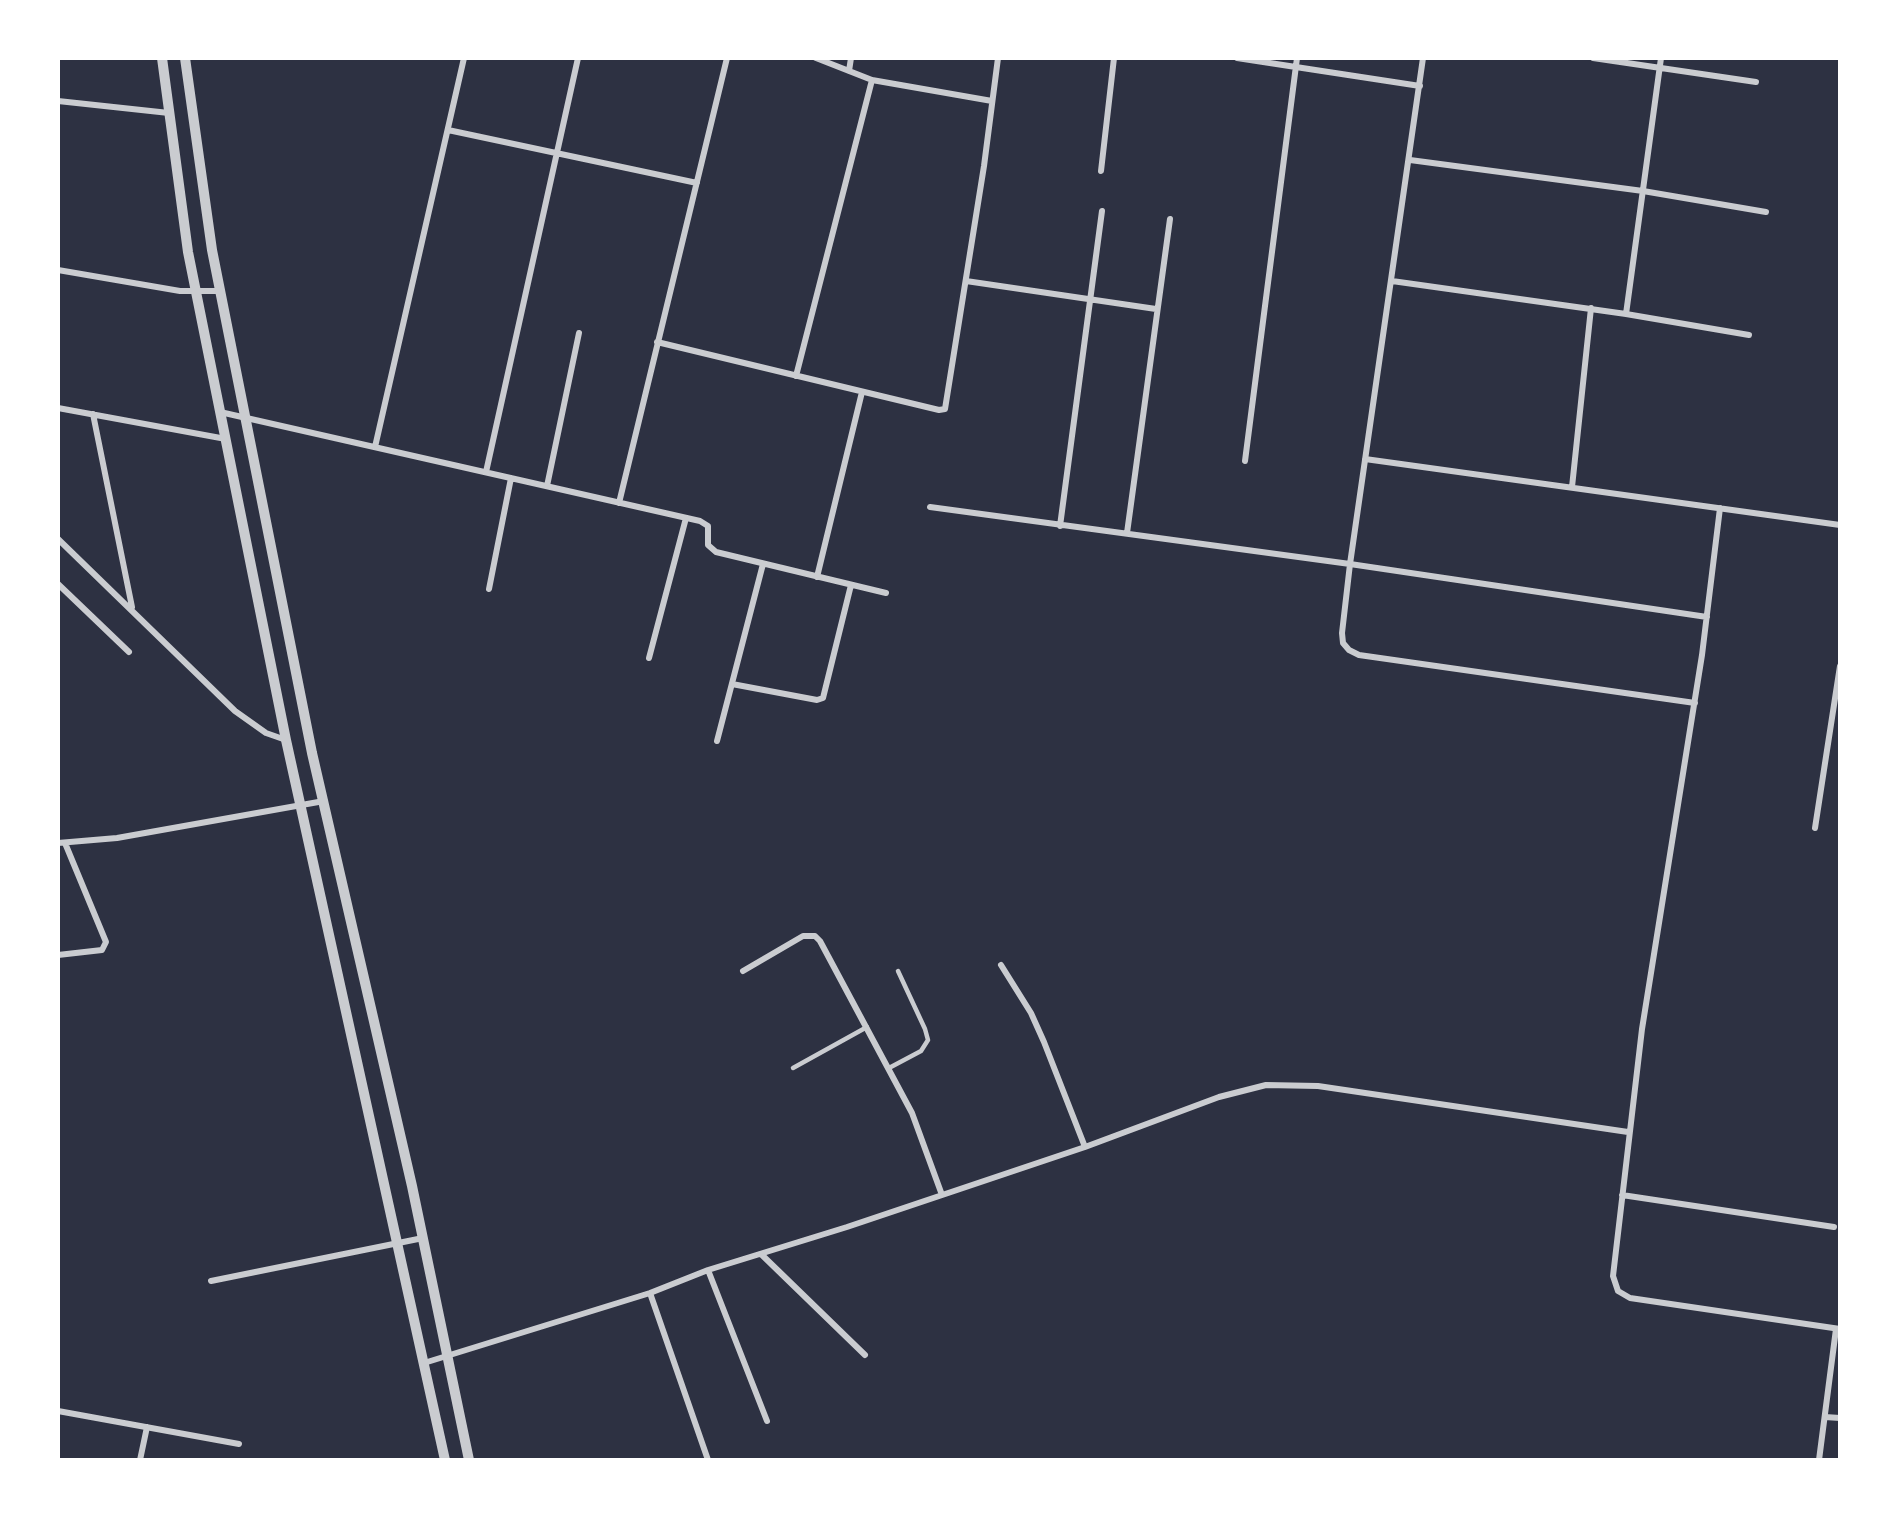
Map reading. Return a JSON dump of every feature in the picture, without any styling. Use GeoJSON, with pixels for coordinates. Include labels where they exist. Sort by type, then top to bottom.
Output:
{"type":"FeatureCollection","features":[{"type":"Feature","properties":{"kind":"street"},"geometry":{"type":"LineString","coordinates":[[162,58],[188,252],[286,740],[445,1460]]}},
{"type":"Feature","properties":{"kind":"street"},"geometry":{"type":"LineString","coordinates":[[186,58],[212,250],[245,417],[324,801],[423,1238],[469,1460]]}},
{"type":"Feature","properties":{"kind":"street"},"geometry":{"type":"LineString","coordinates":[[375,447],[464,58]]}},
{"type":"Feature","properties":{"kind":"street"},"geometry":{"type":"LineString","coordinates":[[486,472],[578,58]]}},
{"type":"Feature","properties":{"kind":"street"},"geometry":{"type":"LineString","coordinates":[[619,503],[727,58]]}},
{"type":"Feature","properties":{"kind":"street"},"geometry":{"type":"LineString","coordinates":[[816,58],[872,80],[992,101]]}},
{"type":"Feature","properties":{"kind":"street"},"geometry":{"type":"LineString","coordinates":[[849,71],[851,58]]}},
{"type":"Feature","properties":{"kind":"street"},"geometry":{"type":"LineString","coordinates":[[657,342],[939,410],[945,409],[998,58]]}},
{"type":"Feature","properties":{"kind":"street"},"geometry":{"type":"LineString","coordinates":[[1101,171],[1114,58]]}},
{"type":"Feature","properties":{"kind":"street"},"geometry":{"type":"LineString","coordinates":[[1237,58],[1420,86]]}},
{"type":"Feature","properties":{"kind":"street"},"geometry":{"type":"LineString","coordinates":[[1245,461],[1297,58]]}},
{"type":"Feature","properties":{"kind":"street"},"geometry":{"type":"LineString","coordinates":[[1423,58],[1350,564],[1342,633],[1343,643],[1349,651],[1359,655],[1695,703]]}},
{"type":"Feature","properties":{"kind":"street"},"geometry":{"type":"LineString","coordinates":[[1593,58],[1756,82]]}},
{"type":"Feature","properties":{"kind":"street"},"geometry":{"type":"LineString","coordinates":[[1626,314],[1661,58]]}},
{"type":"Feature","properties":{"kind":"street"},"geometry":{"type":"LineString","coordinates":[[796,376],[872,80]]}},
{"type":"Feature","properties":{"kind":"street"},"geometry":{"type":"LineString","coordinates":[[58,101],[169,113]]}},
{"type":"Feature","properties":{"kind":"street"},"geometry":{"type":"LineString","coordinates":[[448,130],[697,183]]}},
{"type":"Feature","properties":{"kind":"street"},"geometry":{"type":"LineString","coordinates":[[1410,160],[1643,191],[1766,212]]}},
{"type":"Feature","properties":{"kind":"street"},"geometry":{"type":"LineString","coordinates":[[1060,526],[1102,211]]}},
{"type":"Feature","properties":{"kind":"street"},"geometry":{"type":"LineString","coordinates":[[1127,533],[1170,219]]}},
{"type":"Feature","properties":{"kind":"street"},"geometry":{"type":"LineString","coordinates":[[58,270],[196,292],[220,291]]}},
{"type":"Feature","properties":{"kind":"street"},"geometry":{"type":"LineString","coordinates":[[966,281],[1156,309]]}},
{"type":"Feature","properties":{"kind":"street"},"geometry":{"type":"LineString","coordinates":[[1392,281],[1626,314],[1749,335]]}},
{"type":"Feature","properties":{"kind":"street"},"geometry":{"type":"LineString","coordinates":[[1572,487],[1591,309]]}},
{"type":"Feature","properties":{"kind":"street"},"geometry":{"type":"LineString","coordinates":[[547,486],[579,333]]}},
{"type":"Feature","properties":{"kind":"street"},"geometry":{"type":"LineString","coordinates":[[817,577],[862,392]]}},
{"type":"Feature","properties":{"kind":"street"},"geometry":{"type":"LineString","coordinates":[[58,408],[226,439]]}},
{"type":"Feature","properties":{"kind":"street"},"geometry":{"type":"LineString","coordinates":[[220,412],[686,518],[708,526],[707,541],[712,551],[886,593]]}},
{"type":"Feature","properties":{"kind":"street"},"geometry":{"type":"LineString","coordinates":[[93,414],[132,608]]}},
{"type":"Feature","properties":{"kind":"street"},"geometry":{"type":"LineString","coordinates":[[1365,459],[1839,525]]}},
{"type":"Feature","properties":{"kind":"street"},"geometry":{"type":"LineString","coordinates":[[489,589],[511,478]]}},
{"type":"Feature","properties":{"kind":"street"},"geometry":{"type":"LineString","coordinates":[[930,507],[1350,564],[1707,617]]}},
{"type":"Feature","properties":{"kind":"street"},"geometry":{"type":"LineString","coordinates":[[1720,508],[1695,703],[1661,901],[1628,1132],[1613,1276],[1618,1291],[1652,1303],[1838,1329],[1819,1460]]}},
{"type":"Feature","properties":{"kind":"street"},"geometry":{"type":"LineString","coordinates":[[649,658],[686,518]]}},
{"type":"Feature","properties":{"kind":"street"},"geometry":{"type":"LineString","coordinates":[[58,539],[132,608],[243,718],[266,733],[286,740]]}},
{"type":"Feature","properties":{"kind":"street"},"geometry":{"type":"LineString","coordinates":[[717,741],[763,564]]}},
{"type":"Feature","properties":{"kind":"street"},"geometry":{"type":"LineString","coordinates":[[58,584],[129,652]]}},
{"type":"Feature","properties":{"kind":"street"},"geometry":{"type":"LineString","coordinates":[[732,684],[817,700],[824,698],[851,585]]}},
{"type":"Feature","properties":{"kind":"street"},"geometry":{"type":"LineString","coordinates":[[1815,828],[1839,666]]}},
{"type":"Feature","properties":{"kind":"street"},"geometry":{"type":"LineString","coordinates":[[58,955],[102,950],[106,942],[62,843],[117,838],[324,801]]}},
{"type":"Feature","properties":{"kind":"street"},"geometry":{"type":"LineString","coordinates":[[742,971],[803,936],[815,936],[827,951],[912,1113],[942,1195]]}},
{"type":"Feature","properties":{"kind":"street"},"geometry":{"type":"LineString","coordinates":[[1001,965],[1031,1013],[1085,1147]]}},
{"type":"Feature","properties":{"kind":"street"},"geometry":{"type":"LineString","coordinates":[[424,1363],[650,1293],[708,1270],[762,1255],[942,1195],[1085,1147],[1219,1097],[1266,1084],[1318,1086],[1628,1132]]}},
{"type":"Feature","properties":{"kind":"street"},"geometry":{"type":"LineString","coordinates":[[1622,1196],[1834,1227]]}},
{"type":"Feature","properties":{"kind":"street"},"geometry":{"type":"LineString","coordinates":[[211,1281],[423,1238]]}},
{"type":"Feature","properties":{"kind":"street"},"geometry":{"type":"LineString","coordinates":[[762,1255],[865,1355]]}},
{"type":"Feature","properties":{"kind":"street"},"geometry":{"type":"LineString","coordinates":[[708,1270],[767,1421]]}},
{"type":"Feature","properties":{"kind":"street"},"geometry":{"type":"LineString","coordinates":[[650,1293],[708,1460]]}},
{"type":"Feature","properties":{"kind":"street"},"geometry":{"type":"LineString","coordinates":[[58,1410],[239,1444]]}},
{"type":"Feature","properties":{"kind":"street"},"geometry":{"type":"LineString","coordinates":[[1825,1417],[1839,1418]]}},
{"type":"Feature","properties":{"kind":"street"},"geometry":{"type":"LineString","coordinates":[[140,1460],[147,1426]]}},
{"type":"Feature","properties":{"kind":"lane"},"geometry":{"type":"LineString","coordinates":[[889,1068],[921,1051],[927,1040],[925,1029],[898,971]]}},
{"type":"Feature","properties":{"kind":"lane"},"geometry":{"type":"LineString","coordinates":[[793,1068],[867,1027]]}}]}
